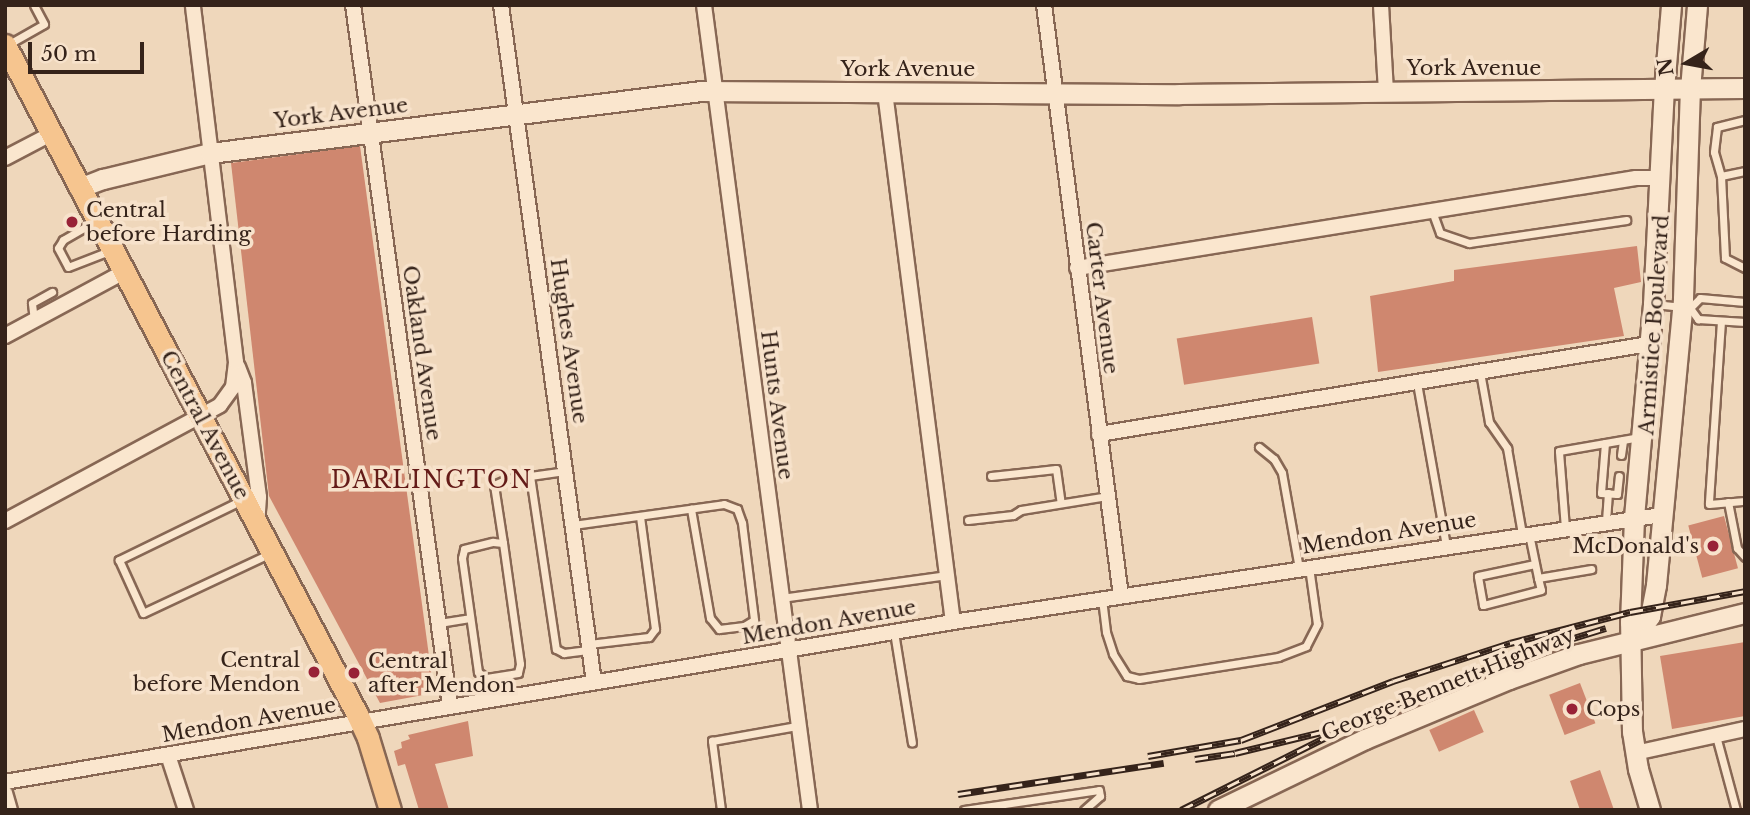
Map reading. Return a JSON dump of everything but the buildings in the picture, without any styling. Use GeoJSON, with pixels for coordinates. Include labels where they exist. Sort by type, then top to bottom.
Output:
{"type":"FeatureCollection","features":[{"type":"Feature","properties":{"kind":"main road","name":"Armistice Boulevard"},"geometry":{"type":"LineString","coordinates":[[1650,810],[1635,752],[1631,713],[1630,622],[1634,517],[1632,438],[1649,344],[1653,304],[1658,178],[1671,5]]}},
{"type":"Feature","properties":{"kind":"main road","name":"Armistice Boulevard"},"geometry":{"type":"LineString","coordinates":[[1632,641],[1650,616],[1685,308],[1690,89],[1697,5]]}},
{"type":"Feature","properties":{"kind":"main road","name":"Central Avenue"},"geometry":{"type":"LineString","coordinates":[[5,46],[362,723],[390,810]]}},
{"type":"Feature","properties":{"kind":"main road","name":"York Avenue"},"geometry":{"type":"LineString","coordinates":[[79,188],[103,179],[210,153],[715,91],[1055,94],[1745,88]]}},
{"type":"Feature","properties":{"kind":"main road","name":"George Bennett Highway"},"geometry":{"type":"LineString","coordinates":[[1218,810],[1365,739],[1475,693],[1579,654],[1745,613]]}},
{"type":"Feature","properties":{"kind":"street"},"geometry":{"type":"LineString","coordinates":[[193,5],[236,362],[244,383],[259,497],[257,525]]}},
{"type":"Feature","properties":{"kind":"street","name":"Oakland Avenue"},"geometry":{"type":"LineString","coordinates":[[353,5],[450,706]]}},
{"type":"Feature","properties":{"kind":"street","name":"Hughes Avenue"},"geometry":{"type":"LineString","coordinates":[[501,5],[594,682]]}},
{"type":"Feature","properties":{"kind":"street","name":"Hunts Avenue"},"geometry":{"type":"LineString","coordinates":[[704,5],[810,810]]}},
{"type":"Feature","properties":{"kind":"street","name":"Carter Avenue"},"geometry":{"type":"LineString","coordinates":[[1044,5],[1121,597]]}},
{"type":"Feature","properties":{"kind":"street"},"geometry":{"type":"LineString","coordinates":[[1381,5],[1386,91]]}},
{"type":"Feature","properties":{"kind":"street"},"geometry":{"type":"LineString","coordinates":[[884,92],[953,622]]}},
{"type":"Feature","properties":{"kind":"street"},"geometry":{"type":"LineString","coordinates":[[5,159],[51,134]]}},
{"type":"Feature","properties":{"kind":"street"},"geometry":{"type":"LineString","coordinates":[[1077,268],[1636,177],[1658,178]]}},
{"type":"Feature","properties":{"kind":"street"},"geometry":{"type":"LineString","coordinates":[[5,336],[124,272]]}},
{"type":"Feature","properties":{"kind":"street"},"geometry":{"type":"LineString","coordinates":[[1099,434],[1649,344]]}},
{"type":"Feature","properties":{"kind":"street"},"geometry":{"type":"LineString","coordinates":[[5,521],[228,398],[233,387],[236,362]]}},
{"type":"Feature","properties":{"kind":"street","name":"Mendon Avenue"},"geometry":{"type":"LineString","coordinates":[[5,782],[953,622],[1525,533],[1661,515]]}},
{"type":"Feature","properties":{"kind":"street"},"geometry":{"type":"LineString","coordinates":[[1635,752],[1745,729]]}},
{"type":"Feature","properties":{"kind":"street"},"geometry":{"type":"LineString","coordinates":[[169,755],[186,810]]}},
{"type":"Feature","properties":{"kind":"street"},"geometry":{"type":"LineString","coordinates":[[5,793],[10,810]]}},
{"type":"Feature","properties":{"kind":"lane"},"geometry":{"type":"LineString","coordinates":[[5,46],[44,24],[34,5]]}},
{"type":"Feature","properties":{"kind":"lane"},"geometry":{"type":"LineString","coordinates":[[1745,120],[1717,127],[1714,152],[1721,176],[1725,258],[1745,268]]}},
{"type":"Feature","properties":{"kind":"lane"},"geometry":{"type":"LineString","coordinates":[[1721,176],[1745,171]]}},
{"type":"Feature","properties":{"kind":"lane"},"geometry":{"type":"LineString","coordinates":[[1431,210],[1440,233],[1469,243],[1626,220]]}},
{"type":"Feature","properties":{"kind":"lane"},"geometry":{"type":"LineString","coordinates":[[97,220],[63,240],[58,248],[68,267],[112,250]]}},
{"type":"Feature","properties":{"kind":"lane"},"geometry":{"type":"LineString","coordinates":[[34,320],[32,303],[52,292]]}},
{"type":"Feature","properties":{"kind":"lane"},"geometry":{"type":"LineString","coordinates":[[1685,308],[1700,298],[1745,302]]}},
{"type":"Feature","properties":{"kind":"lane"},"geometry":{"type":"LineString","coordinates":[[1653,304],[1685,308],[1698,319],[1745,322]]}},
{"type":"Feature","properties":{"kind":"lane"},"geometry":{"type":"LineString","coordinates":[[1721,321],[1709,504],[1745,501]]}},
{"type":"Feature","properties":{"kind":"lane"},"geometry":{"type":"LineString","coordinates":[[1479,372],[1489,422],[1507,448],[1525,533],[1535,564],[1541,590],[1483,605],[1479,576],[1535,564]]}},
{"type":"Feature","properties":{"kind":"lane"},"geometry":{"type":"LineString","coordinates":[[1417,383],[1446,545]]}},
{"type":"Feature","properties":{"kind":"lane"},"geometry":{"type":"LineString","coordinates":[[1565,527],[1559,451],[1632,438]]}},
{"type":"Feature","properties":{"kind":"lane"},"geometry":{"type":"LineString","coordinates":[[1621,455],[1632,438]]}},
{"type":"Feature","properties":{"kind":"lane"},"geometry":{"type":"LineString","coordinates":[[1605,443],[1601,493],[1617,494],[1619,476]]}},
{"type":"Feature","properties":{"kind":"lane"},"geometry":{"type":"LineString","coordinates":[[1102,599],[1106,632],[1119,667],[1128,676],[1139,679],[1279,657],[1306,646],[1317,624],[1282,473],[1274,459],[1259,447]]}},
{"type":"Feature","properties":{"kind":"lane"},"geometry":{"type":"LineString","coordinates":[[991,476],[1056,469],[1062,503]]}},
{"type":"Feature","properties":{"kind":"lane"},"geometry":{"type":"LineString","coordinates":[[503,543],[493,542],[464,549],[462,558],[478,672],[486,678],[518,673],[520,664],[503,543],[494,485],[508,478],[565,471]]}},
{"type":"Feature","properties":{"kind":"lane"},"geometry":{"type":"LineString","coordinates":[[530,476],[556,649],[564,653],[649,637],[655,629],[640,516]]}},
{"type":"Feature","properties":{"kind":"lane"},"geometry":{"type":"LineString","coordinates":[[1606,522],[1608,494]]}},
{"type":"Feature","properties":{"kind":"lane"},"geometry":{"type":"LineString","coordinates":[[968,520],[1013,515],[1021,510],[1107,496]]}},
{"type":"Feature","properties":{"kind":"lane"},"geometry":{"type":"LineString","coordinates":[[244,499],[119,560],[143,613],[271,553]]}},
{"type":"Feature","properties":{"kind":"lane"},"geometry":{"type":"LineString","coordinates":[[1728,502],[1738,548],[1745,557]]}},
{"type":"Feature","properties":{"kind":"lane"},"geometry":{"type":"LineString","coordinates":[[573,525],[724,504],[737,509],[742,523],[754,620],[744,626],[719,629],[710,618],[691,509]]}},
{"type":"Feature","properties":{"kind":"lane"},"geometry":{"type":"LineString","coordinates":[[1538,578],[1591,569]]}},
{"type":"Feature","properties":{"kind":"lane"},"geometry":{"type":"LineString","coordinates":[[780,598],[947,575]]}},
{"type":"Feature","properties":{"kind":"lane"},"geometry":{"type":"LineString","coordinates":[[438,624],[470,618]]}},
{"type":"Feature","properties":{"kind":"lane"},"geometry":{"type":"LineString","coordinates":[[894,632],[912,743]]}},
{"type":"Feature","properties":{"kind":"lane"},"geometry":{"type":"LineString","coordinates":[[721,810],[712,741],[797,726]]}},
{"type":"Feature","properties":{"kind":"lane"},"geometry":{"type":"LineString","coordinates":[[1716,735],[1736,810]]}},
{"type":"Feature","properties":{"kind":"lane"},"geometry":{"type":"LineString","coordinates":[[964,810],[1099,790],[1100,796],[1084,810]]}},
{"type":"Feature","properties":{"kind":"railway"},"geometry":{"type":"LineString","coordinates":[[1148,756],[1241,740],[1393,681],[1510,643],[1630,612],[1745,591]]}},
{"type":"Feature","properties":{"kind":"railway"},"geometry":{"type":"LineString","coordinates":[[1181,810],[1368,716],[1538,649],[1606,628]]}},
{"type":"Feature","properties":{"kind":"railway"},"geometry":{"type":"LineString","coordinates":[[1195,759],[1235,753],[1322,732]]}},
{"type":"Feature","properties":{"kind":"railway"},"geometry":{"type":"LineString","coordinates":[[958,794],[1164,763]]}},
{"type":"Feature","properties":{"kind":"place","name":"Central before Harding"},"geometry":{"type":"Point","coordinates":[72,222]}},
{"type":"Feature","properties":{"kind":"place","name":"McDonald's"},"geometry":{"type":"Point","coordinates":[1713,546]}},
{"type":"Feature","properties":{"kind":"place","name":"Central before Mendon"},"geometry":{"type":"Point","coordinates":[314,672]}},
{"type":"Feature","properties":{"kind":"place","name":"Central after Mendon"},"geometry":{"type":"Point","coordinates":[354,673]}},
{"type":"Feature","properties":{"kind":"place","name":"Cops"},"geometry":{"type":"Point","coordinates":[1572,709]}},
{"type":"Feature","properties":{"kind":"district","name":"DARLINGTON"},"geometry":{"type":"Point","coordinates":[432,480]}}]}
